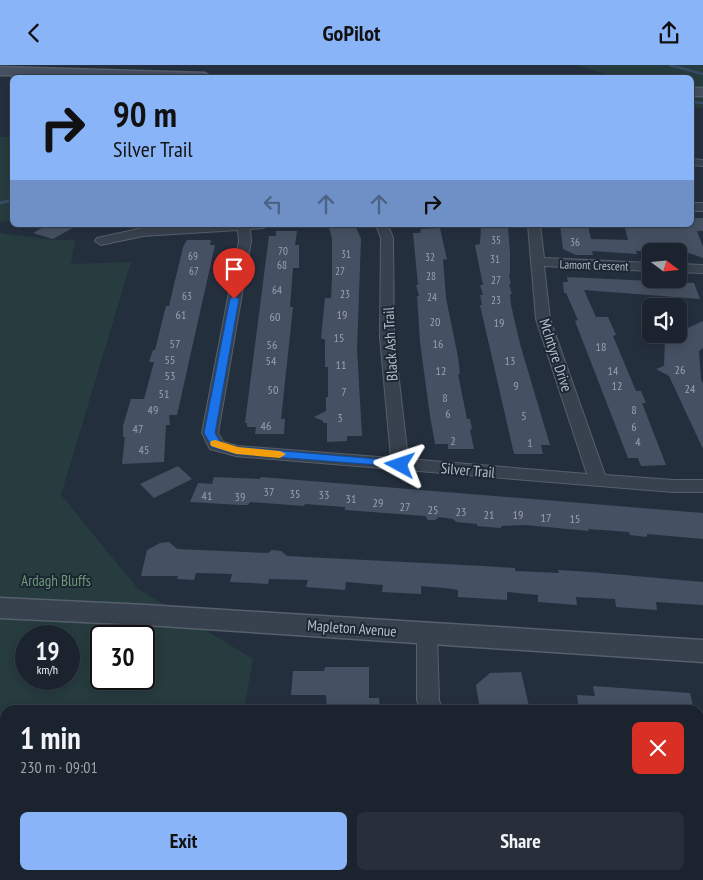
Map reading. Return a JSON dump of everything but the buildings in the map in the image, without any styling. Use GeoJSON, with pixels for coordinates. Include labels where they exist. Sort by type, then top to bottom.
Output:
{"type":"FeatureCollection","features":[{"type":"Feature","properties":{"kind":"main road"},"geometry":{"type":"LineString","coordinates":[[0,71],[133,75]]}},
{"type":"Feature","properties":{"kind":"street"},"geometry":{"type":"LineString","coordinates":[[101,241],[143,232],[234,227]]}},
{"type":"Feature","properties":{"kind":"street","name":"Silver Trail"},"geometry":{"type":"LineString","coordinates":[[252,227],[245,241],[210,433],[216,445],[236,451],[400,465],[673,486],[703,486]]}},
{"type":"Feature","properties":{"kind":"street","name":"Black Ash Trail"},"geometry":{"type":"LineString","coordinates":[[383,227],[387,238],[387,337],[400,465]]}},
{"type":"Feature","properties":{"kind":"street","name":"McIntyre Drive"},"geometry":{"type":"LineString","coordinates":[[534,227],[543,319],[598,480]]}},
{"type":"Feature","properties":{"kind":"street","name":"Lamont Crescent"},"geometry":{"type":"LineString","coordinates":[[537,262],[642,267]]}},
{"type":"Feature","properties":{"kind":"street"},"geometry":{"type":"LineString","coordinates":[[688,268],[703,269]]}},
{"type":"Feature","properties":{"kind":"street","name":"Mapleton Avenue"},"geometry":{"type":"LineString","coordinates":[[0,609],[146,615],[703,651]]}},
{"type":"Feature","properties":{"kind":"street"},"geometry":{"type":"LineString","coordinates":[[427,634],[429,705]]}},
{"type":"Feature","properties":{"kind":"green space"},"geometry":{"type":"Polygon","coordinates":[[[577,65],[703,65],[703,108],[694,108],[694,75],[609,75],[577,65]]]}},
{"type":"Feature","properties":{"kind":"green space"},"geometry":{"type":"Polygon","coordinates":[[[0,137],[10,137],[10,220],[0,223],[0,137]]]}},
{"type":"Feature","properties":{"kind":"green space","name":"Ardagh Bluffs"},"geometry":{"type":"Polygon","coordinates":[[[0,233],[54,240],[75,240],[71,264],[131,262],[61,495],[138,589],[253,659],[245,705],[0,705],[0,233]]]}},
{"type":"Feature","properties":{"kind":"waterway"},"geometry":{"type":"LineString","coordinates":[[670,65],[703,74]]}},
{"type":"Feature","properties":{"kind":"waterway"},"geometry":{"type":"LineString","coordinates":[[694,102],[703,103]]}},
{"type":"Feature","properties":{"kind":"waterway"},"geometry":{"type":"LineString","coordinates":[[0,203],[10,200]]}},
{"type":"Feature","properties":{"kind":"slow traffic"},"geometry":{"type":"LineString","coordinates":[[215,443],[216,445],[236,451],[280,454]]}},
{"type":"Feature","properties":{"kind":"route"},"geometry":{"type":"LineString","coordinates":[[234,299],[210,433],[216,445],[236,451],[400,465]]}}]}
